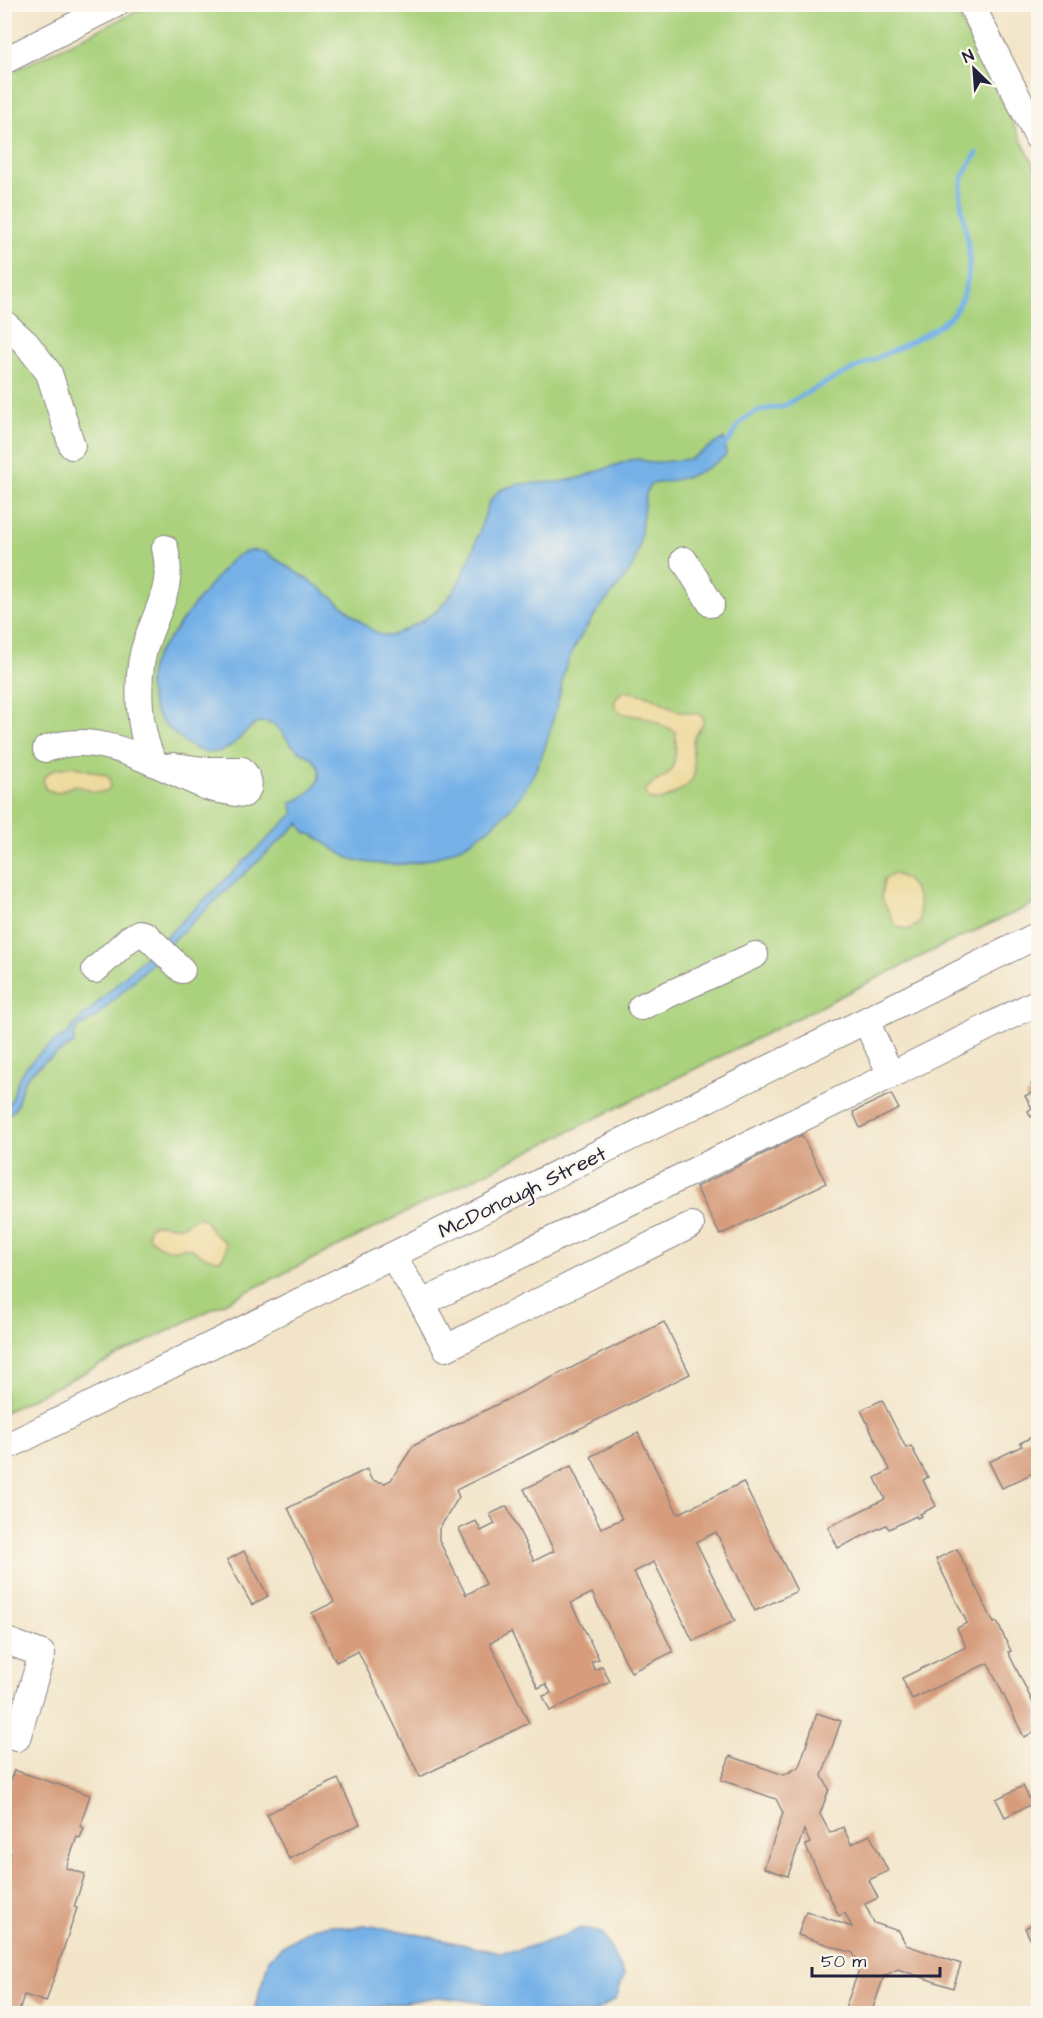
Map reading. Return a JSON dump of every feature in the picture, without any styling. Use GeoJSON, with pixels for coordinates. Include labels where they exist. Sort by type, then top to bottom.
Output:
{"type":"FeatureCollection","features":[{"type":"Feature","properties":{"kind":"street"},"geometry":{"type":"LineString","coordinates":[[4,57],[6,60],[116,4]]}},
{"type":"Feature","properties":{"kind":"street"},"geometry":{"type":"LineString","coordinates":[[972,4],[1038,138]]}},
{"type":"Feature","properties":{"kind":"street"},"geometry":{"type":"LineString","coordinates":[[4,323],[26,343],[48,373],[72,446]]}},
{"type":"Feature","properties":{"kind":"street"},"geometry":{"type":"LineString","coordinates":[[46,749],[68,743],[92,744],[161,765],[146,744],[139,693],[146,642],[163,600],[168,578],[169,565],[165,548]]}},
{"type":"Feature","properties":{"kind":"street"},"geometry":{"type":"LineString","coordinates":[[684,560],[711,604]]}},
{"type":"Feature","properties":{"kind":"street"},"geometry":{"type":"LineString","coordinates":[[95,970],[135,935],[142,933],[177,965]]}},
{"type":"Feature","properties":{"kind":"street","name":"McDonough Street"},"geometry":{"type":"LineString","coordinates":[[4,1448],[1038,935]]}},
{"type":"Feature","properties":{"kind":"street"},"geometry":{"type":"LineString","coordinates":[[641,1007],[755,955]]}},
{"type":"Feature","properties":{"kind":"street"},"geometry":{"type":"LineString","coordinates":[[422,1303],[1038,1002]]}},
{"type":"Feature","properties":{"kind":"street"},"geometry":{"type":"LineString","coordinates":[[866,1021],[891,1075]]}},
{"type":"Feature","properties":{"kind":"street"},"geometry":{"type":"LineString","coordinates":[[392,1256],[422,1303],[446,1348],[691,1225]]}},
{"type":"Feature","properties":{"kind":"street"},"geometry":{"type":"LineString","coordinates":[[4,1640],[42,1654],[17,1738],[4,1734]]}},
{"type":"Feature","properties":{"kind":"green space"},"geometry":{"type":"Polygon","coordinates":[[[150,5],[953,5],[1038,173],[1038,902],[946,944],[5,1412],[5,75],[150,5]]]}},
{"type":"Feature","properties":{"kind":"sand"},"geometry":{"type":"Polygon","coordinates":[[[625,691],[650,696],[678,711],[703,717],[702,726],[694,738],[694,776],[684,788],[663,799],[649,799],[645,791],[665,776],[672,767],[676,733],[650,720],[619,711],[614,703],[618,695],[625,691]]]}},
{"type":"Feature","properties":{"kind":"sand"},"geometry":{"type":"Polygon","coordinates":[[[73,766],[106,775],[110,779],[110,788],[97,792],[75,785],[57,793],[45,789],[43,780],[48,773],[55,769],[73,766]]]}},
{"type":"Feature","properties":{"kind":"sand"},"geometry":{"type":"Polygon","coordinates":[[[892,874],[907,880],[915,890],[919,902],[920,923],[908,930],[896,926],[881,897],[884,880],[892,874]]]}},
{"type":"Feature","properties":{"kind":"sand"},"geometry":{"type":"Polygon","coordinates":[[[199,1217],[206,1221],[211,1231],[226,1243],[225,1253],[217,1260],[192,1249],[165,1248],[157,1245],[148,1236],[149,1227],[153,1225],[182,1226],[199,1217]]]}},
{"type":"Feature","properties":{"kind":"water"},"geometry":{"type":"Polygon","coordinates":[[[724,438],[726,455],[713,465],[684,478],[649,485],[637,555],[633,565],[578,641],[564,670],[549,733],[535,771],[523,792],[491,827],[450,852],[427,860],[404,864],[381,864],[349,858],[339,853],[311,834],[306,834],[299,823],[167,946],[95,1018],[78,1028],[74,1034],[74,1044],[40,1065],[28,1076],[14,1110],[11,1113],[5,1113],[4,1104],[11,1101],[19,1077],[30,1063],[48,1046],[67,1035],[76,1023],[294,813],[291,803],[308,793],[317,783],[319,770],[316,763],[294,747],[270,723],[258,723],[252,726],[226,749],[207,752],[191,747],[169,729],[162,722],[153,705],[149,677],[155,658],[230,561],[246,552],[255,550],[265,552],[321,588],[370,629],[381,635],[391,636],[437,611],[450,596],[473,551],[489,502],[500,490],[518,484],[558,482],[579,478],[630,460],[639,459],[651,463],[690,459],[724,438]]]}},
{"type":"Feature","properties":{"kind":"water"},"geometry":{"type":"Polygon","coordinates":[[[332,1925],[349,1928],[363,1925],[407,1932],[496,1952],[518,1950],[558,1938],[581,1928],[602,1933],[624,1974],[616,1999],[593,2013],[534,2013],[499,2009],[478,2002],[438,1997],[370,2008],[358,2013],[257,2013],[255,2007],[269,1959],[281,1947],[312,1928],[332,1925]]]}},
{"type":"Feature","properties":{"kind":"building"},"geometry":{"type":"Polygon","coordinates":[[[1038,1080],[1038,1121],[1035,1114],[1031,1117],[1028,1111],[1032,1108],[1025,1096],[1035,1091],[1031,1084],[1038,1080]]]}},
{"type":"Feature","properties":{"kind":"building"},"geometry":{"type":"Polygon","coordinates":[[[891,1094],[899,1109],[860,1128],[853,1112],[891,1094]]]}},
{"type":"Feature","properties":{"kind":"building"},"geometry":{"type":"Polygon","coordinates":[[[802,1135],[826,1183],[720,1235],[696,1187],[802,1135]]]}},
{"type":"Feature","properties":{"kind":"building"},"geometry":{"type":"Polygon","coordinates":[[[664,1322],[690,1374],[456,1490],[459,1497],[439,1529],[439,1540],[466,1595],[486,1584],[459,1529],[476,1521],[481,1531],[495,1524],[490,1514],[507,1506],[534,1561],[554,1551],[524,1489],[571,1466],[601,1528],[622,1519],[591,1456],[638,1433],[678,1514],[743,1482],[797,1591],[755,1611],[716,1532],[696,1542],[735,1621],[693,1641],[654,1562],[634,1572],[673,1652],[631,1672],[592,1593],[571,1603],[599,1659],[591,1662],[595,1670],[602,1666],[610,1682],[550,1711],[543,1696],[551,1693],[546,1684],[538,1688],[511,1632],[490,1643],[529,1723],[420,1777],[358,1651],[336,1662],[312,1613],[334,1602],[288,1508],[367,1469],[371,1479],[385,1483],[391,1480],[413,1446],[664,1322]]]}},
{"type":"Feature","properties":{"kind":"building"},"geometry":{"type":"Polygon","coordinates":[[[882,1400],[906,1448],[911,1446],[928,1477],[923,1480],[936,1506],[920,1514],[922,1516],[917,1518],[916,1516],[889,1529],[886,1525],[838,1548],[828,1527],[885,1499],[875,1478],[890,1470],[861,1410],[882,1400]]]}},
{"type":"Feature","properties":{"kind":"building"},"geometry":{"type":"Polygon","coordinates":[[[1038,1434],[1038,1480],[1035,1472],[1002,1488],[989,1462],[1022,1446],[1020,1443],[1038,1434]]]}},
{"type":"Feature","properties":{"kind":"building"},"geometry":{"type":"Polygon","coordinates":[[[957,1549],[994,1623],[997,1622],[1011,1651],[1008,1652],[1038,1713],[1038,1731],[1024,1737],[988,1663],[912,1699],[902,1678],[966,1647],[957,1628],[967,1623],[936,1559],[957,1549]]]}},
{"type":"Feature","properties":{"kind":"building"},"geometry":{"type":"Polygon","coordinates":[[[244,1551],[268,1596],[252,1605],[227,1560],[244,1551]]]}},
{"type":"Feature","properties":{"kind":"building"},"geometry":{"type":"Polygon","coordinates":[[[817,1713],[841,1721],[822,1776],[829,1789],[820,1814],[830,1833],[843,1827],[851,1844],[870,1835],[888,1871],[869,1880],[878,1898],[865,1904],[874,1923],[899,1931],[906,1945],[961,1964],[953,1988],[898,1969],[884,1976],[871,2014],[843,2014],[860,1967],[853,1953],[798,1935],[806,1911],[852,1927],[845,1913],[839,1916],[805,1845],[810,1843],[804,1830],[788,1876],[764,1868],[783,1813],[776,1799],[721,1780],[730,1756],[784,1775],[799,1767],[817,1713]]]}},
{"type":"Feature","properties":{"kind":"building"},"geometry":{"type":"Polygon","coordinates":[[[14,1770],[90,1795],[80,1826],[84,1828],[80,1838],[77,1837],[66,1868],[85,1874],[74,1907],[77,1908],[46,2002],[24,1995],[18,2014],[4,2014],[4,1872],[11,1853],[4,1851],[4,1799],[14,1770]]]}},
{"type":"Feature","properties":{"kind":"building"},"geometry":{"type":"Polygon","coordinates":[[[338,1779],[360,1824],[289,1859],[267,1814],[338,1779]]]}},
{"type":"Feature","properties":{"kind":"building"},"geometry":{"type":"Polygon","coordinates":[[[1023,1786],[1032,1804],[1005,1817],[996,1799],[1023,1786]]]}},
{"type":"Feature","properties":{"kind":"building"},"geometry":{"type":"Polygon","coordinates":[[[1038,1921],[1038,1948],[1035,1949],[1025,1928],[1038,1921]]]}},
{"type":"Feature","properties":{"kind":"waterway"},"geometry":{"type":"LineString","coordinates":[[721,448],[730,440],[740,423],[750,415],[762,410],[782,407],[830,380],[918,338],[949,318],[963,297],[967,280],[968,244],[961,187],[964,174],[977,153]]}}]}
